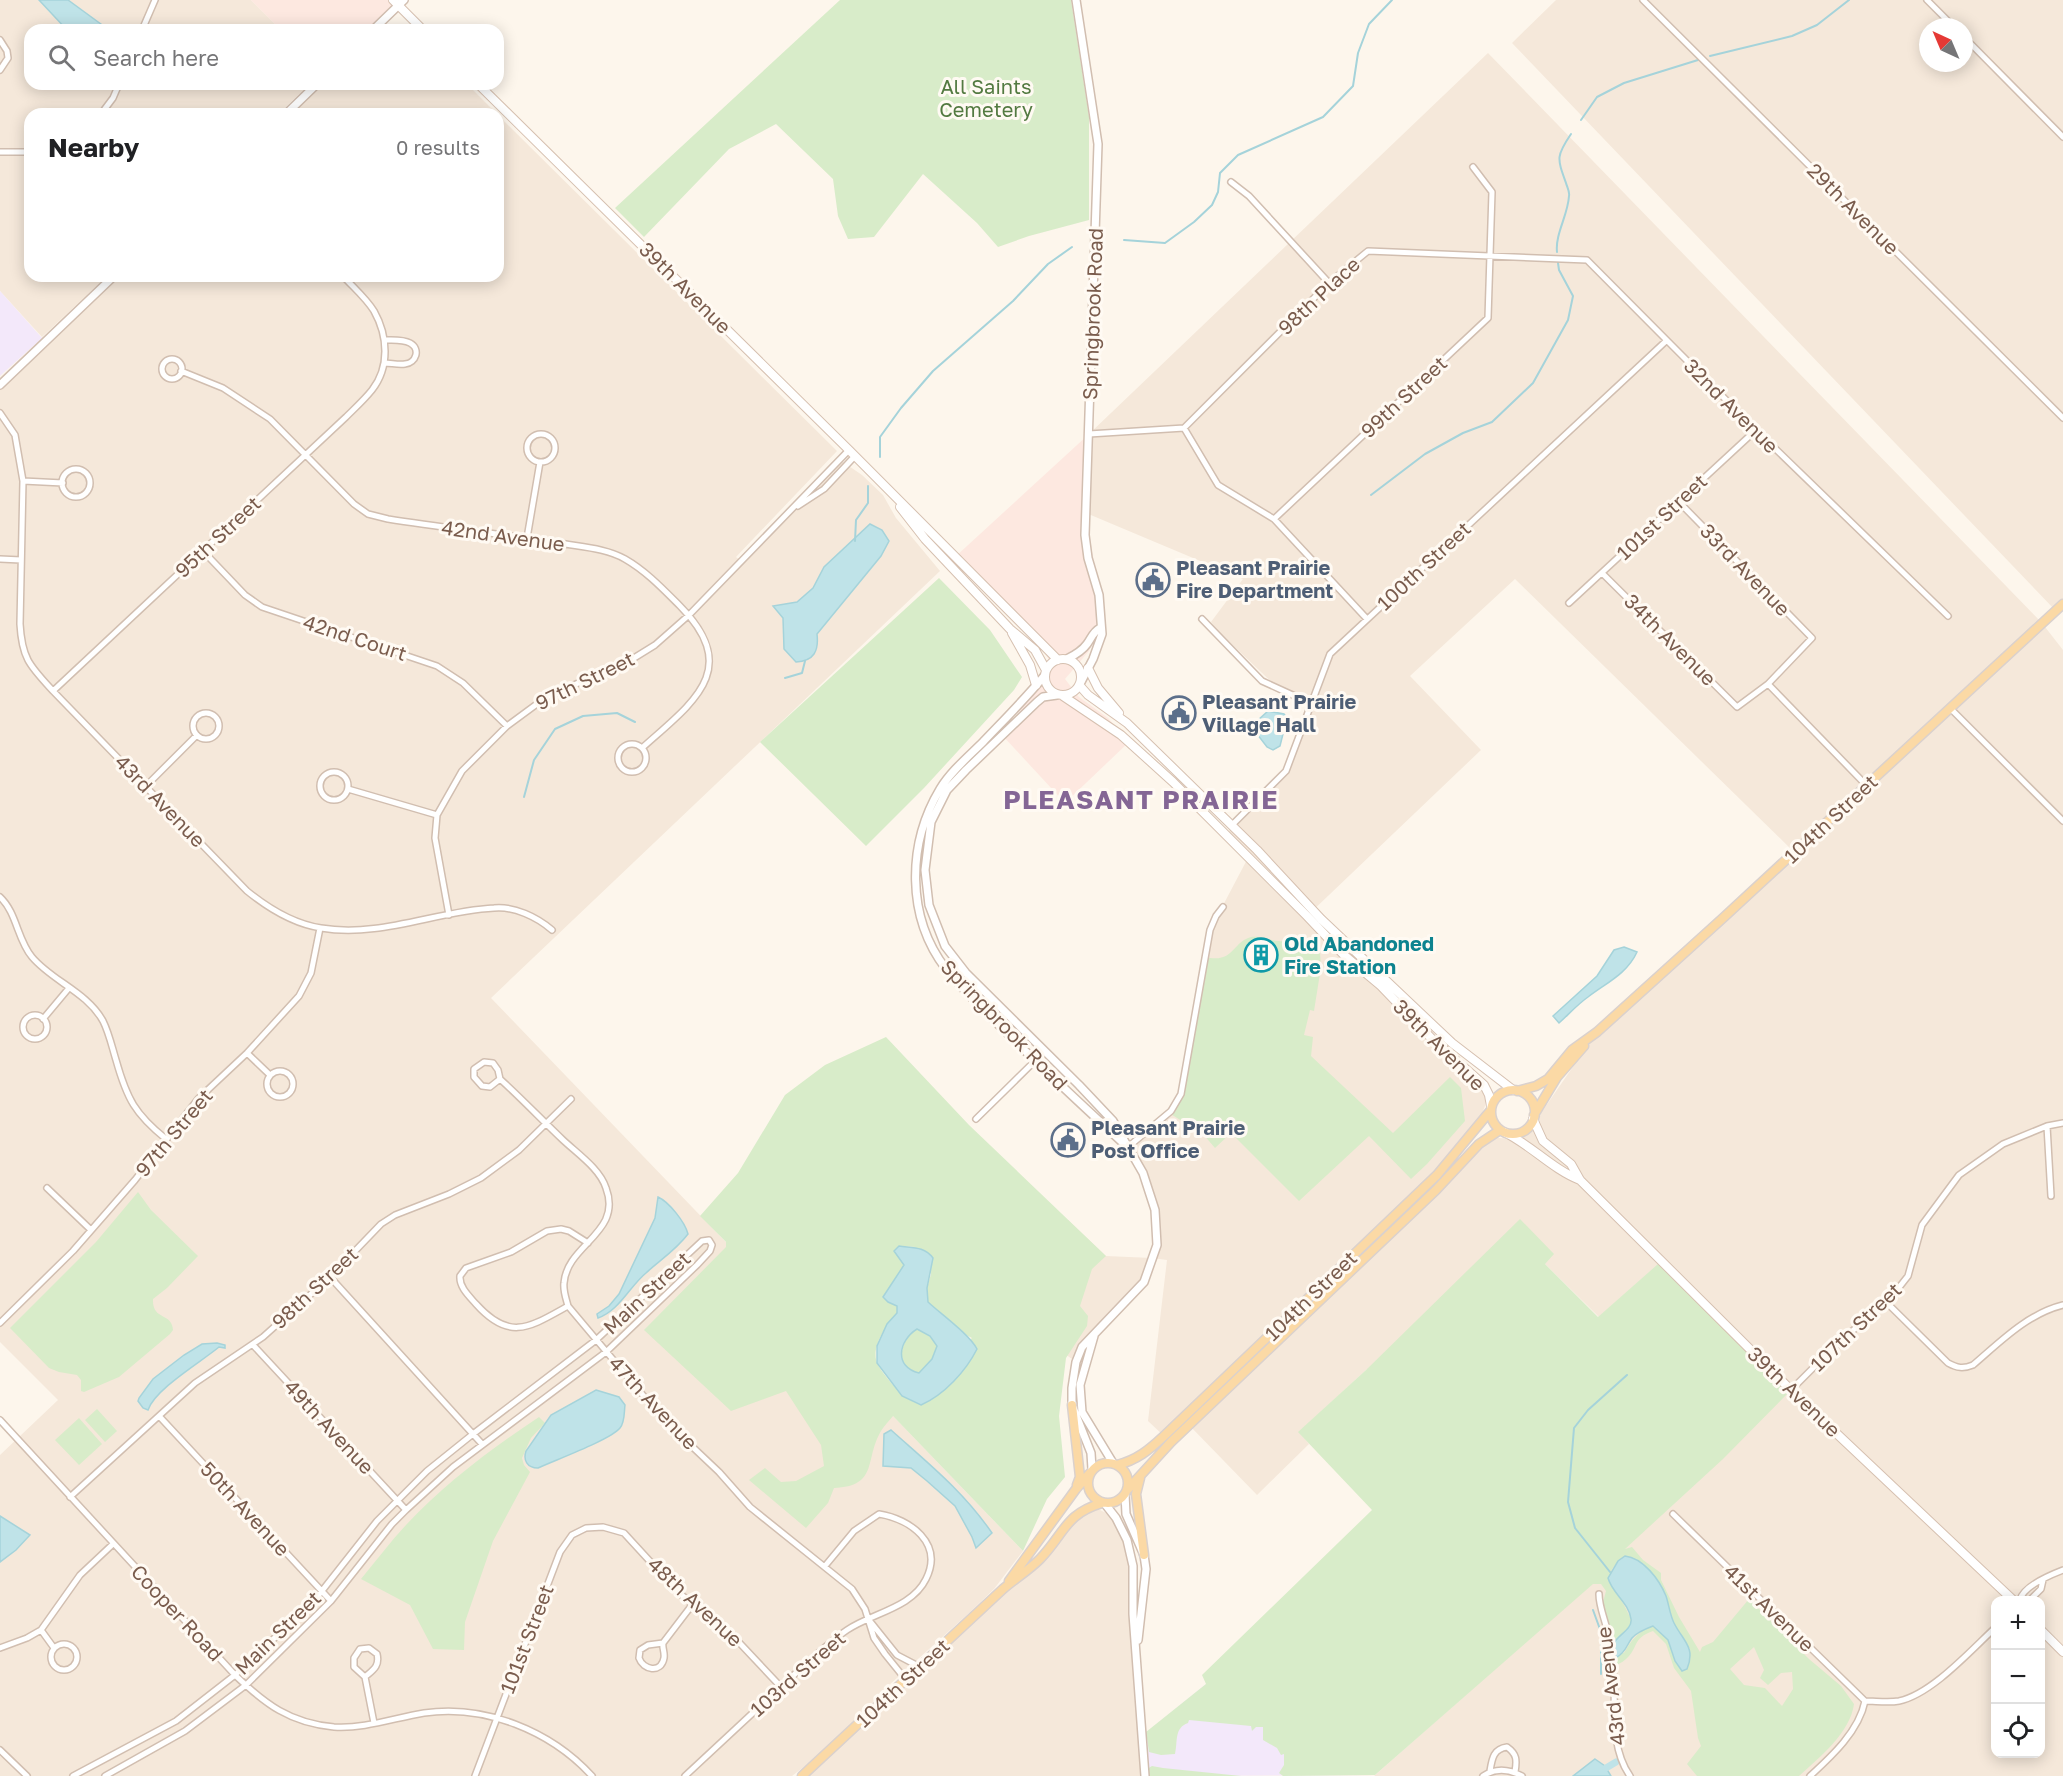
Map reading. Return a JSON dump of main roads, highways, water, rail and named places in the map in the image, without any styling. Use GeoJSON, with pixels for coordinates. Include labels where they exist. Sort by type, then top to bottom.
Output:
{"type":"FeatureCollection","features":[{"type":"Feature","properties":{"kind":"main road"},"geometry":{"type":"LineString","coordinates":[[398,2],[418,24]]}},
{"type":"Feature","properties":{"kind":"main road","name":"39th Avenue"},"geometry":{"type":"LineString","coordinates":[[484,90],[502,108]]}},
{"type":"Feature","properties":{"kind":"main road","name":"39th Avenue"},"geometry":{"type":"LineString","coordinates":[[504,110],[1058,660]]}},
{"type":"Feature","properties":{"kind":"main road","name":"39th Avenue"},"geometry":{"type":"LineString","coordinates":[[892,493],[898,505],[925,539],[1010,629],[1035,650],[1045,672]]}},
{"type":"Feature","properties":{"kind":"main road","name":"104th Street"},"geometry":{"type":"LineString","coordinates":[[1534,1117],[1557,1077],[1597,1032],[2063,604]]}},
{"type":"Feature","properties":{"kind":"main road"},"geometry":{"type":"LineString","coordinates":[[1010,629],[1030,665],[1036,685]]}},
{"type":"Feature","properties":{"kind":"main road"},"geometry":{"type":"LineString","coordinates":[[1067,659],[1077,665],[1082,676],[1075,692],[1060,695],[1047,687],[1045,672],[1050,664],[1058,660],[1067,659]]}},
{"type":"Feature","properties":{"kind":"main road"},"geometry":{"type":"LineString","coordinates":[[1088,668],[1098,688],[1127,723]]}},
{"type":"Feature","properties":{"kind":"main road","name":"39th Avenue"},"geometry":{"type":"LineString","coordinates":[[1080,684],[1088,695],[1127,723],[1232,825],[1315,913],[1441,1032],[1466,1055],[1515,1090]]}},
{"type":"Feature","properties":{"kind":"main road","name":"39th Avenue"},"geometry":{"type":"LineString","coordinates":[[1060,695],[1121,735],[1173,782],[1344,955],[1381,986],[1433,1040],[1484,1085],[1489,1095],[1491,1108]]}},
{"type":"Feature","properties":{"kind":"main road"},"geometry":{"type":"LineString","coordinates":[[1433,1040],[1441,1032]]}},
{"type":"Feature","properties":{"kind":"main road","name":"104th Street"},"geometry":{"type":"LineString","coordinates":[[1515,1090],[1536,1086],[1548,1079],[1572,1050],[1597,1032]]}},
{"type":"Feature","properties":{"kind":"main road"},"geometry":{"type":"LineString","coordinates":[[1515,1090],[1532,1102],[1534,1117],[1530,1126],[1518,1133],[1502,1131],[1491,1118],[1491,1108],[1499,1095],[1515,1090]]}},
{"type":"Feature","properties":{"kind":"main road","name":"104th Street"},"geometry":{"type":"LineString","coordinates":[[1115,1464],[1130,1461],[1146,1453],[1164,1436],[1437,1175],[1491,1108]]}},
{"type":"Feature","properties":{"kind":"main road","name":"39th Avenue"},"geometry":{"type":"LineString","coordinates":[[1534,1117],[1542,1141],[1571,1164],[1580,1180],[1791,1390],[2009,1596]]}},
{"type":"Feature","properties":{"kind":"main road","name":"39th Avenue"},"geometry":{"type":"LineString","coordinates":[[1502,1131],[1580,1180]]}},
{"type":"Feature","properties":{"kind":"main road","name":"104th Street"},"geometry":{"type":"LineString","coordinates":[[1126,1492],[1171,1442],[1436,1190],[1479,1144],[1502,1131]]}},
{"type":"Feature","properties":{"kind":"main road"},"geometry":{"type":"LineString","coordinates":[[1072,1405],[1080,1477],[1076,1488]]}},
{"type":"Feature","properties":{"kind":"main road"},"geometry":{"type":"LineString","coordinates":[[1102,1463],[1115,1464],[1126,1475],[1126,1492],[1116,1502],[1104,1503],[1090,1493],[1087,1487],[1091,1471],[1102,1463]]}},
{"type":"Feature","properties":{"kind":"main road","name":"104th Street"},"geometry":{"type":"LineString","coordinates":[[1004,1589],[1076,1488],[1091,1471]]}},
{"type":"Feature","properties":{"kind":"main road"},"geometry":{"type":"LineString","coordinates":[[1140,1476],[1136,1494],[1144,1555]]}},
{"type":"Feature","properties":{"kind":"main road","name":"104th Street"},"geometry":{"type":"LineString","coordinates":[[802,1776],[1004,1589],[1042,1557],[1080,1511],[1104,1503]]}},
{"type":"Feature","properties":{"kind":"main road"},"geometry":{"type":"LineString","coordinates":[[2045,1634],[2063,1652]]}},
{"type":"Feature","properties":{"kind":"water"},"geometry":{"type":"Polygon","coordinates":[[[39,0],[68,0],[101,24],[61,24],[39,0]]]}},
{"type":"Feature","properties":{"kind":"water"},"geometry":{"type":"Polygon","coordinates":[[[870,524],[882,530],[889,541],[881,556],[817,634],[814,654],[807,660],[796,662],[784,649],[783,618],[773,606],[797,602],[813,588],[824,567],[870,524]]]}},
{"type":"Feature","properties":{"kind":"water"},"geometry":{"type":"Polygon","coordinates":[[[1268,711],[1284,714],[1287,718],[1280,746],[1273,750],[1267,747],[1254,730],[1257,721],[1268,711]]]}},
{"type":"Feature","properties":{"kind":"water"},"geometry":{"type":"Polygon","coordinates":[[[1624,947],[1637,952],[1628,966],[1559,1023],[1553,1016],[1597,976],[1614,950],[1624,947]]]}},
{"type":"Feature","properties":{"kind":"water"},"geometry":{"type":"Polygon","coordinates":[[[658,1197],[676,1213],[688,1234],[640,1278],[612,1310],[598,1318],[597,1314],[609,1306],[619,1294],[655,1218],[658,1197]]]}},
{"type":"Feature","properties":{"kind":"water"},"geometry":{"type":"Polygon","coordinates":[[[899,1246],[918,1248],[926,1251],[933,1258],[927,1288],[928,1302],[962,1331],[977,1349],[954,1382],[930,1401],[921,1405],[902,1396],[877,1363],[877,1346],[887,1324],[897,1313],[897,1306],[883,1297],[904,1265],[894,1251],[899,1246]],[[917,1329],[906,1340],[901,1353],[902,1360],[911,1370],[919,1373],[932,1359],[937,1346],[930,1336],[917,1329]]]}},
{"type":"Feature","properties":{"kind":"water"},"geometry":{"type":"Polygon","coordinates":[[[202,1344],[225,1345],[225,1348],[219,1347],[179,1376],[160,1393],[148,1410],[143,1408],[138,1401],[139,1398],[153,1379],[202,1344]]]}},
{"type":"Feature","properties":{"kind":"water"},"geometry":{"type":"Polygon","coordinates":[[[596,1390],[619,1397],[625,1405],[622,1426],[594,1444],[538,1468],[529,1465],[526,1460],[526,1451],[551,1415],[596,1390]]]}},
{"type":"Feature","properties":{"kind":"water"},"geometry":{"type":"Polygon","coordinates":[[[891,1430],[957,1491],[992,1533],[976,1548],[955,1506],[927,1481],[911,1468],[883,1466],[884,1434],[891,1430]]]}},
{"type":"Feature","properties":{"kind":"water"},"geometry":{"type":"Polygon","coordinates":[[[0,1516],[30,1535],[0,1562],[0,1516]]]}},
{"type":"Feature","properties":{"kind":"water"},"geometry":{"type":"Polygon","coordinates":[[[1625,1556],[1644,1565],[1663,1589],[1673,1620],[1689,1650],[1687,1669],[1682,1671],[1675,1661],[1668,1640],[1653,1626],[1634,1636],[1617,1657],[1611,1654],[1614,1643],[1631,1624],[1630,1613],[1608,1578],[1618,1561],[1625,1556]]]}},
{"type":"Feature","properties":{"kind":"water"},"geometry":{"type":"Polygon","coordinates":[[[1595,1759],[1605,1766],[1611,1776],[1573,1776],[1595,1759]]]}},
{"type":"Feature","properties":{"kind":"waterway"},"geometry":{"type":"LineString","coordinates":[[1124,240],[1165,243],[1194,222],[1212,205],[1218,192],[1220,173],[1238,155],[1323,117],[1353,86],[1358,53],[1369,24],[1392,0]]}},
{"type":"Feature","properties":{"kind":"waterway"},"geometry":{"type":"LineString","coordinates":[[1710,56],[1792,36],[1817,25],[1849,0]]}},
{"type":"Feature","properties":{"kind":"waterway"},"geometry":{"type":"LineString","coordinates":[[1581,120],[1597,97],[1624,83],[1698,60]]}},
{"type":"Feature","properties":{"kind":"waterway"},"geometry":{"type":"LineString","coordinates":[[1557,252],[1558,238],[1569,194],[1561,168],[1560,153],[1571,134]]}},
{"type":"Feature","properties":{"kind":"waterway"},"geometry":{"type":"LineString","coordinates":[[880,457],[880,437],[933,371],[1013,301],[1048,264],[1072,247]]}},
{"type":"Feature","properties":{"kind":"waterway"},"geometry":{"type":"LineString","coordinates":[[1371,495],[1425,454],[1463,433],[1492,422],[1533,383],[1568,320],[1573,296],[1559,270],[1558,263]]}},
{"type":"Feature","properties":{"kind":"waterway"},"geometry":{"type":"LineString","coordinates":[[855,541],[856,520],[868,503],[868,486]]}},
{"type":"Feature","properties":{"kind":"waterway"},"geometry":{"type":"LineString","coordinates":[[785,678],[802,673],[805,661]]}},
{"type":"Feature","properties":{"kind":"waterway"},"geometry":{"type":"LineString","coordinates":[[524,797],[534,760],[555,729],[583,716],[617,713],[635,722]]}},
{"type":"Feature","properties":{"kind":"waterway"},"geometry":{"type":"LineString","coordinates":[[1610,1572],[1575,1528],[1568,1502],[1574,1428],[1588,1410],[1627,1375]]}},
{"type":"Feature","properties":{"kind":"waterway"},"geometry":{"type":"LineString","coordinates":[[1593,1610],[1601,1632],[1601,1674]]}},
{"type":"Feature","properties":{"kind":"waterway"},"geometry":{"type":"LineString","coordinates":[[1617,1702],[1621,1741]]}},
{"type":"Feature","properties":{"kind":"waterway"},"geometry":{"type":"LineString","coordinates":[[1606,1768],[1616,1762]]}},
{"type":"Feature","properties":{"kind":"place","name":"Pleasant Prairie Fire Department"},"geometry":{"type":"Point","coordinates":[1153,580]}},
{"type":"Feature","properties":{"kind":"place","name":"Pleasant Prairie Village Hall"},"geometry":{"type":"Point","coordinates":[1179,713]}},
{"type":"Feature","properties":{"kind":"place","name":"Old Abandoned Fire Station"},"geometry":{"type":"Point","coordinates":[1261,955]}},
{"type":"Feature","properties":{"kind":"place","name":"Pleasant Prairie Post Office"},"geometry":{"type":"Point","coordinates":[1068,1140]}},
{"type":"Feature","properties":{"kind":"district","name":"PLEASANT PRAIRIE"},"geometry":{"type":"Point","coordinates":[1141,800]}},
{"type":"Feature","properties":{"kind":"park label","name":"All Saints Cemetery"},"geometry":{"type":"Point","coordinates":[986,98]}}]}
